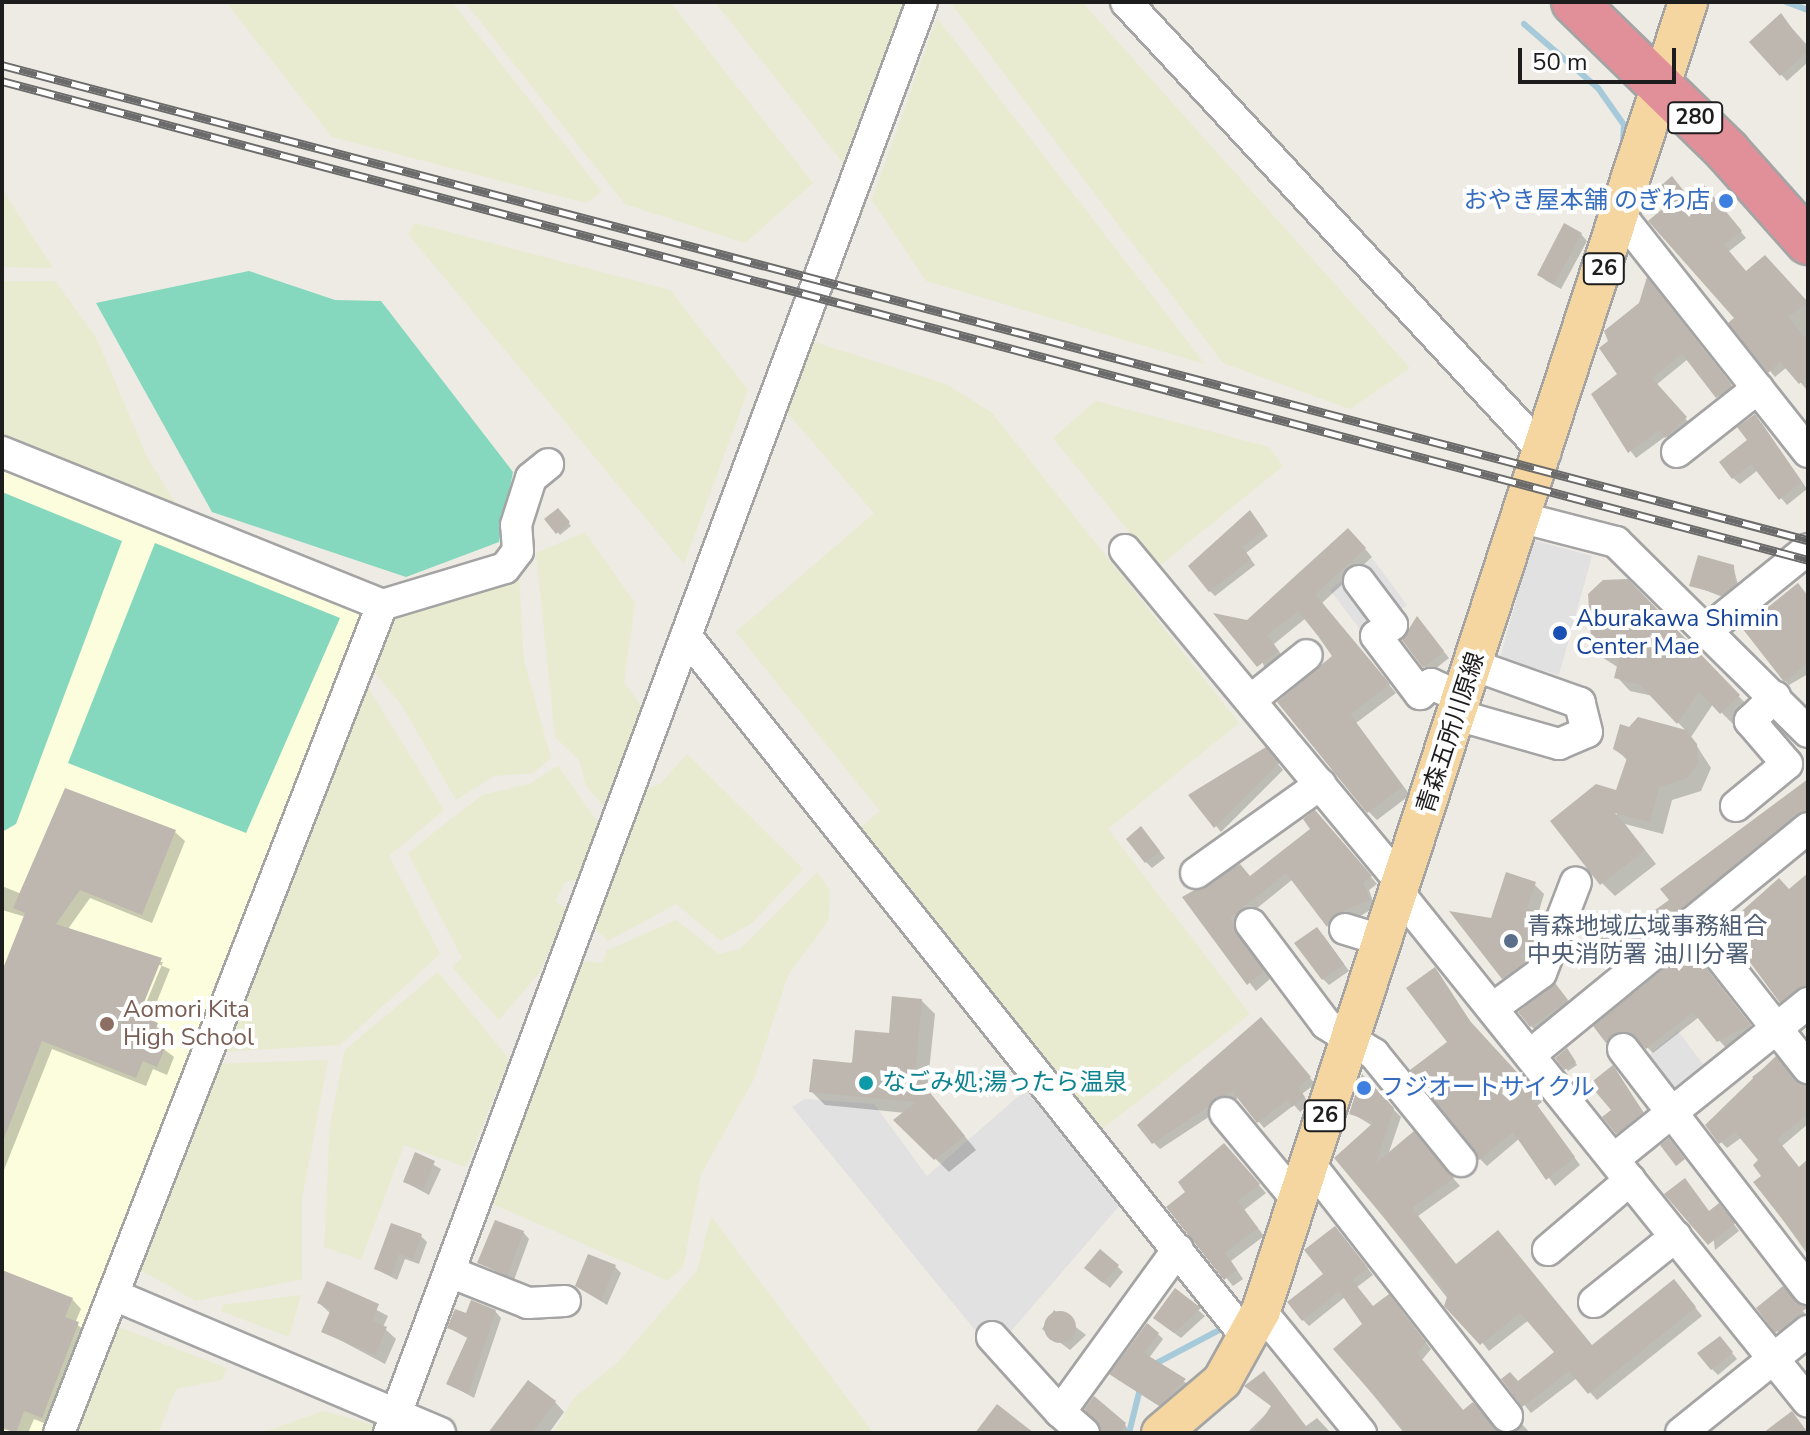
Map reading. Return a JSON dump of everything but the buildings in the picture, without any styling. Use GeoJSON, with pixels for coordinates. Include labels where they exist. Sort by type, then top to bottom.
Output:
{"type":"FeatureCollection","features":[{"type":"Feature","properties":{"kind":"highway","name":"280"},"geometry":{"type":"LineString","coordinates":[[1574,2],[1662,85],[1808,242]]}},
{"type":"Feature","properties":{"kind":"main road","name":"青森五所川原線"},"geometry":{"type":"LineString","coordinates":[[1161,1433],[1222,1381],[1254,1325],[1298,1201],[1545,453],[1688,2]]}},
{"type":"Feature","properties":{"kind":"street"},"geometry":{"type":"LineString","coordinates":[[394,1422],[922,2]]}},
{"type":"Feature","properties":{"kind":"street"},"geometry":{"type":"LineString","coordinates":[[1126,2],[1545,453]]}},
{"type":"Feature","properties":{"kind":"street"},"geometry":{"type":"LineString","coordinates":[[1621,216],[1808,452]]}},
{"type":"Feature","properties":{"kind":"street"},"geometry":{"type":"LineString","coordinates":[[1677,452],[1758,388]]}},
{"type":"Feature","properties":{"kind":"street"},"geometry":{"type":"LineString","coordinates":[[2,452],[382,605],[505,568],[518,551],[516,525],[531,478],[548,464]]}},
{"type":"Feature","properties":{"kind":"street"},"geometry":{"type":"LineString","coordinates":[[1523,518],[1616,542],[1709,629],[1808,732]]}},
{"type":"Feature","properties":{"kind":"street"},"geometry":{"type":"LineString","coordinates":[[1709,629],[1808,549]]}},
{"type":"Feature","properties":{"kind":"street"},"geometry":{"type":"LineString","coordinates":[[1125,550],[1321,784],[1493,1008],[1808,1402]]}},
{"type":"Feature","properties":{"kind":"street"},"geometry":{"type":"LineString","coordinates":[[1359,581],[1392,625],[1376,636],[1420,694],[1431,684],[1464,693]]}},
{"type":"Feature","properties":{"kind":"street"},"geometry":{"type":"LineString","coordinates":[[59,1433],[382,605]]}},
{"type":"Feature","properties":{"kind":"street"},"geometry":{"type":"LineString","coordinates":[[686,636],[1178,1249],[1361,1433]]}},
{"type":"Feature","properties":{"kind":"street"},"geometry":{"type":"LineString","coordinates":[[1252,699],[1307,655]]}},
{"type":"Feature","properties":{"kind":"street"},"geometry":{"type":"LineString","coordinates":[[1736,806],[1787,764],[1750,721],[1775,697]]}},
{"type":"Feature","properties":{"kind":"street"},"geometry":{"type":"LineString","coordinates":[[1196,873],[1321,784]]}},
{"type":"Feature","properties":{"kind":"street"},"geometry":{"type":"LineString","coordinates":[[1531,1054],[1808,828]]}},
{"type":"Feature","properties":{"kind":"street"},"geometry":{"type":"LineString","coordinates":[[1493,1008],[1541,973],[1576,882]]}},
{"type":"Feature","properties":{"kind":"street"},"geometry":{"type":"LineString","coordinates":[[1693,922],[1808,1068]]}},
{"type":"Feature","properties":{"kind":"street"},"geometry":{"type":"LineString","coordinates":[[1251,924],[1326,1024],[1374,1054],[1461,1161]]}},
{"type":"Feature","properties":{"kind":"street"},"geometry":{"type":"LineString","coordinates":[[1345,929],[1382,940]]}},
{"type":"Feature","properties":{"kind":"street"},"geometry":{"type":"LineString","coordinates":[[1548,1250],[1672,1113],[1808,1003]]}},
{"type":"Feature","properties":{"kind":"street"},"geometry":{"type":"LineString","coordinates":[[1623,1049],[1808,1289]]}},
{"type":"Feature","properties":{"kind":"street"},"geometry":{"type":"LineString","coordinates":[[1225,1113],[1298,1201]]}},
{"type":"Feature","properties":{"kind":"street"},"geometry":{"type":"LineString","coordinates":[[1310,1164],[1507,1416]]}},
{"type":"Feature","properties":{"kind":"street"},"geometry":{"type":"LineString","coordinates":[[1594,1302],[1676,1236]]}},
{"type":"Feature","properties":{"kind":"street"},"geometry":{"type":"LineString","coordinates":[[1060,1412],[1178,1249]]}},
{"type":"Feature","properties":{"kind":"street"},"geometry":{"type":"LineString","coordinates":[[450,1272],[528,1303],[565,1301]]}},
{"type":"Feature","properties":{"kind":"street"},"geometry":{"type":"LineString","coordinates":[[114,1295],[394,1422],[440,1433]]}},
{"type":"Feature","properties":{"kind":"street"},"geometry":{"type":"LineString","coordinates":[[1681,1433],[1808,1331]]}},
{"type":"Feature","properties":{"kind":"street"},"geometry":{"type":"LineString","coordinates":[[992,1337],[1060,1412],[1084,1433]]}},
{"type":"Feature","properties":{"kind":"shaded area"},"geometry":{"type":"Polygon","coordinates":[[[226,2],[452,2],[602,192],[586,203],[332,137],[226,2]]]}},
{"type":"Feature","properties":{"kind":"shaded area"},"geometry":{"type":"Polygon","coordinates":[[[465,2],[670,2],[813,183],[745,243],[625,204],[465,2]]]}},
{"type":"Feature","properties":{"kind":"shaded area"},"geometry":{"type":"Polygon","coordinates":[[[715,2],[903,2],[843,163],[715,2]]]}},
{"type":"Feature","properties":{"kind":"shaded area"},"geometry":{"type":"Polygon","coordinates":[[[950,2],[1082,2],[1410,368],[1350,409],[1223,363],[950,2]]]}},
{"type":"Feature","properties":{"kind":"shaded area"},"geometry":{"type":"Polygon","coordinates":[[[937,18],[1205,364],[926,281],[872,200],[937,18]]]}},
{"type":"Feature","properties":{"kind":"shaded area"},"geometry":{"type":"Polygon","coordinates":[[[2,189],[53,268],[2,267],[2,189]]]}},
{"type":"Feature","properties":{"kind":"shaded area"},"geometry":{"type":"Polygon","coordinates":[[[415,223],[670,290],[748,390],[684,564],[408,234],[415,223]]]}},
{"type":"Feature","properties":{"kind":"shaded area"},"geometry":{"type":"Polygon","coordinates":[[[2,281],[55,281],[96,337],[147,457],[180,510],[2,439],[2,281]]]}},
{"type":"Feature","properties":{"kind":"shaded area"},"geometry":{"type":"Polygon","coordinates":[[[808,340],[946,384],[992,413],[1239,723],[1108,829],[1250,1014],[1097,1133],[860,828],[880,811],[736,632],[874,513],[784,409],[808,340]]]}},
{"type":"Feature","properties":{"kind":"shaded area"},"geometry":{"type":"Polygon","coordinates":[[[1096,401],[1269,447],[1283,466],[1158,567],[1053,438],[1096,401]]]}},
{"type":"Feature","properties":{"kind":"shaded area","name":"Aomori Kita High School"},"geometry":{"type":"Polygon","coordinates":[[[2,461],[368,603],[52,1433],[2,1433],[2,461]]]}},
{"type":"Feature","properties":{"kind":"shaded area"},"geometry":{"type":"Polygon","coordinates":[[[585,532],[635,603],[624,682],[644,710],[604,806],[586,786],[579,760],[555,737],[536,553],[585,532]]]}},
{"type":"Feature","properties":{"kind":"shaded area"},"geometry":{"type":"Polygon","coordinates":[[[1533,540],[1592,556],[1559,675],[1500,658],[1533,540]]]}},
{"type":"Feature","properties":{"kind":"shaded area"},"geometry":{"type":"Polygon","coordinates":[[[1372,558],[1407,605],[1365,636],[1330,590],[1372,558]]]}},
{"type":"Feature","properties":{"kind":"shaded area"},"geometry":{"type":"Polygon","coordinates":[[[519,575],[524,661],[551,758],[533,773],[494,776],[456,800],[403,707],[374,671],[395,611],[519,575]]]}},
{"type":"Feature","properties":{"kind":"shaded area"},"geometry":{"type":"Polygon","coordinates":[[[367,686],[444,810],[389,856],[440,954],[340,1045],[218,1052],[367,686]]]}},
{"type":"Feature","properties":{"kind":"shaded area"},"geometry":{"type":"Polygon","coordinates":[[[687,754],[803,869],[752,923],[721,941],[676,904],[608,941],[589,923],[637,793],[660,784],[687,754]]]}},
{"type":"Feature","properties":{"kind":"shaded area"},"geometry":{"type":"Polygon","coordinates":[[[558,766],[599,824],[578,880],[565,882],[555,902],[568,909],[539,973],[499,1020],[452,967],[462,958],[408,853],[482,795],[529,784],[558,766]]]}},
{"type":"Feature","properties":{"kind":"shaded area"},"geometry":{"type":"Polygon","coordinates":[[[817,872],[830,890],[828,921],[788,975],[754,1079],[701,1174],[683,1267],[668,1281],[488,1202],[581,961],[603,963],[606,951],[676,920],[719,954],[740,949],[817,872]]]}},
{"type":"Feature","properties":{"kind":"shaded area"},"geometry":{"type":"Polygon","coordinates":[[[438,972],[509,1059],[466,1167],[404,1145],[361,1260],[324,1247],[330,1125],[345,1050],[438,972]]]}},
{"type":"Feature","properties":{"kind":"shaded area"},"geometry":{"type":"Polygon","coordinates":[[[1678,1031],[1709,1072],[1680,1098],[1643,1060],[1678,1031]]]}},
{"type":"Feature","properties":{"kind":"shaded area"},"geometry":{"type":"Polygon","coordinates":[[[328,1060],[302,1199],[302,1279],[196,1301],[133,1266],[214,1064],[328,1060]]]}},
{"type":"Feature","properties":{"kind":"shaded area"},"geometry":{"type":"Polygon","coordinates":[[[1029,1087],[1120,1205],[993,1352],[792,1107],[805,1099],[874,1104],[927,1176],[1029,1087]]]}},
{"type":"Feature","properties":{"kind":"shaded area"},"geometry":{"type":"Polygon","coordinates":[[[711,1216],[873,1433],[553,1433],[574,1398],[617,1363],[697,1271],[711,1216]]]}},
{"type":"Feature","properties":{"kind":"shaded area"},"geometry":{"type":"Polygon","coordinates":[[[301,1295],[289,1337],[221,1311],[223,1305],[301,1295]]]}},
{"type":"Feature","properties":{"kind":"shaded area"},"geometry":{"type":"Polygon","coordinates":[[[116,1326],[227,1368],[222,1380],[176,1389],[158,1433],[73,1433],[116,1326]]]}},
{"type":"Feature","properties":{"kind":"shaded area"},"geometry":{"type":"Polygon","coordinates":[[[323,1411],[375,1425],[371,1433],[261,1433],[323,1411]]]}},
{"type":"Feature","properties":{"kind":"green space"},"geometry":{"type":"Polygon","coordinates":[[[249,271],[335,300],[381,301],[513,472],[499,542],[406,577],[212,512],[96,303],[249,271]]]}},
{"type":"Feature","properties":{"kind":"green space"},"geometry":{"type":"Polygon","coordinates":[[[2,492],[122,541],[16,824],[2,832],[2,492]]]}},
{"type":"Feature","properties":{"kind":"green space"},"geometry":{"type":"Polygon","coordinates":[[[155,543],[340,618],[246,833],[68,763],[155,543]]]}},
{"type":"Feature","properties":{"kind":"waterway"},"geometry":{"type":"LineString","coordinates":[[1786,2],[1808,10]]}},
{"type":"Feature","properties":{"kind":"waterway"},"geometry":{"type":"LineString","coordinates":[[1524,24],[1598,88],[1624,125],[1623,147]]}},
{"type":"Feature","properties":{"kind":"waterway"},"geometry":{"type":"LineString","coordinates":[[1153,1365],[1223,1328]]}},
{"type":"Feature","properties":{"kind":"waterway"},"geometry":{"type":"LineString","coordinates":[[1129,1433],[1140,1389]]}},
{"type":"Feature","properties":{"kind":"railway"},"geometry":{"type":"LineString","coordinates":[[2,65],[1808,540]]}},
{"type":"Feature","properties":{"kind":"railway"},"geometry":{"type":"LineString","coordinates":[[2,81],[1808,560]]}},
{"type":"Feature","properties":{"kind":"place","name":"おやき屋本舗 のぎわ店"},"geometry":{"type":"Point","coordinates":[1726,201]}},
{"type":"Feature","properties":{"kind":"place","name":"Aburakawa Shimin Center Mae"},"geometry":{"type":"Point","coordinates":[1560,633]}},
{"type":"Feature","properties":{"kind":"place","name":"青森地域広域事務組合 中央消防署 油川分署"},"geometry":{"type":"Point","coordinates":[1511,941]}},
{"type":"Feature","properties":{"kind":"place","name":"Aomori Kita High School"},"geometry":{"type":"Point","coordinates":[107,1024]}},
{"type":"Feature","properties":{"kind":"place","name":"なごみ処;湯ったら温泉"},"geometry":{"type":"Point","coordinates":[866,1083]}},
{"type":"Feature","properties":{"kind":"place","name":"フジオートサイクル"},"geometry":{"type":"Point","coordinates":[1364,1088]}}]}
